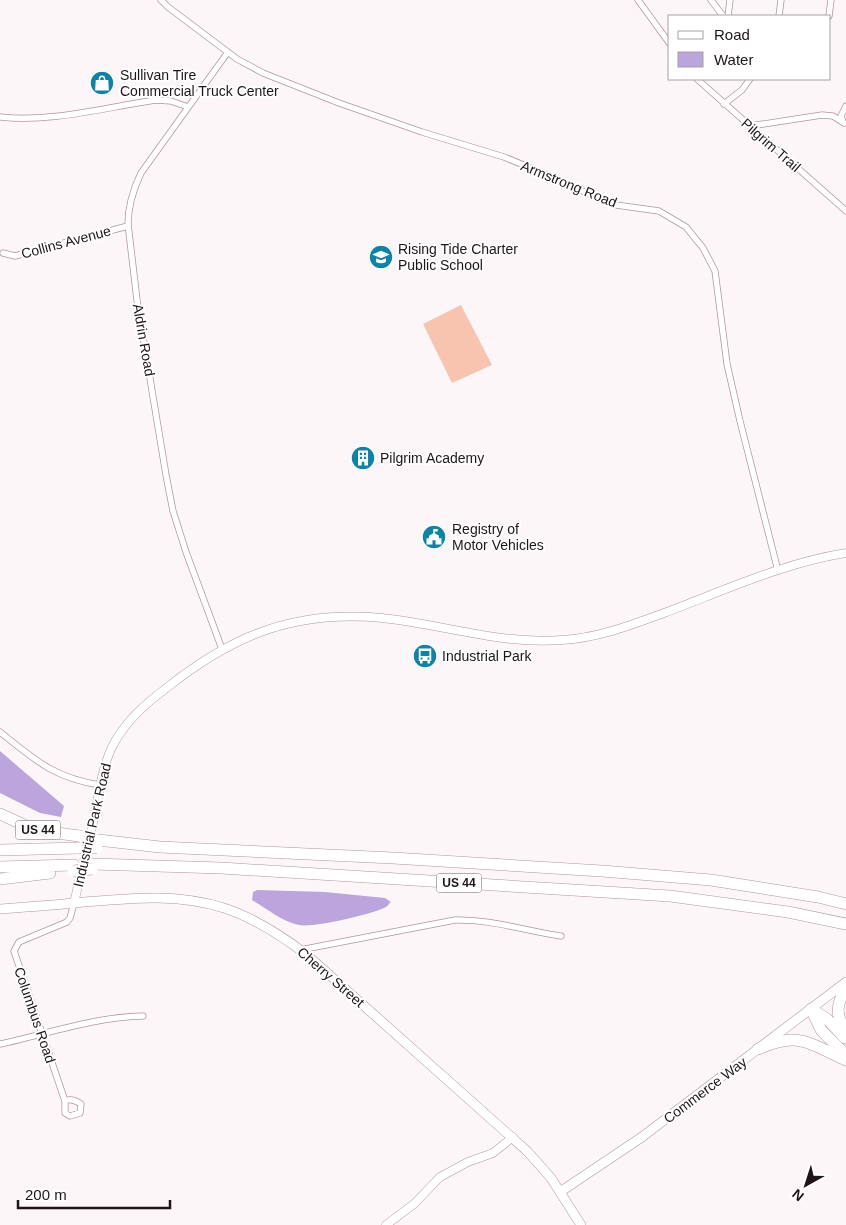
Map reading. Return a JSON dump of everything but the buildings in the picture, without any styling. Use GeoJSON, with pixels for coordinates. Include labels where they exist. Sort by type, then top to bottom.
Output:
{"type":"FeatureCollection","features":[{"type":"Feature","properties":{"kind":"highway","name":"US 44"},"geometry":{"type":"LineString","coordinates":[[0,814],[35,830],[79,836],[98,844],[402,859],[711,880],[818,897],[846,904]]}},
{"type":"Feature","properties":{"kind":"highway"},"geometry":{"type":"LineString","coordinates":[[0,850],[78,848],[98,844]]}},
{"type":"Feature","properties":{"kind":"highway","name":"US 44"},"geometry":{"type":"LineString","coordinates":[[74,868],[129,864],[221,868],[670,896],[788,912],[846,924]]}},
{"type":"Feature","properties":{"kind":"highway"},"geometry":{"type":"LineString","coordinates":[[0,867],[74,868]]}},
{"type":"Feature","properties":{"kind":"highway"},"geometry":{"type":"LineString","coordinates":[[0,878],[74,868]]}},
{"type":"Feature","properties":{"kind":"highway"},"geometry":{"type":"LineString","coordinates":[[846,987],[838,1006],[838,1015],[846,1032]]}},
{"type":"Feature","properties":{"kind":"highway"},"geometry":{"type":"LineString","coordinates":[[811,1009],[827,1019],[846,1039]]}},
{"type":"Feature","properties":{"kind":"highway"},"geometry":{"type":"LineString","coordinates":[[811,1009],[820,1030],[846,1055]]}},
{"type":"Feature","properties":{"kind":"highway"},"geometry":{"type":"LineString","coordinates":[[758,1049],[775,1042],[796,1040],[808,1042],[846,1060]]}},
{"type":"Feature","properties":{"kind":"main road","name":"Cherry Street"},"geometry":{"type":"LineString","coordinates":[[0,909],[155,897],[198,902],[223,908],[254,921],[300,950],[513,1137],[540,1164],[581,1225]]}},
{"type":"Feature","properties":{"kind":"main road","name":"Commerce Way"},"geometry":{"type":"LineString","coordinates":[[560,1192],[642,1137],[846,982]]}},
{"type":"Feature","properties":{"kind":"street","name":"Armstrong Road"},"geometry":{"type":"LineString","coordinates":[[161,0],[228,52],[263,73],[339,103],[450,141],[504,157],[616,205],[659,211],[686,227],[703,248],[715,271],[728,364],[740,421],[778,571]]}},
{"type":"Feature","properties":{"kind":"street"},"geometry":{"type":"LineString","coordinates":[[638,0],[668,41]]}},
{"type":"Feature","properties":{"kind":"street"},"geometry":{"type":"LineString","coordinates":[[711,0],[722,15]]}},
{"type":"Feature","properties":{"kind":"street"},"geometry":{"type":"LineString","coordinates":[[728,15],[730,0]]}},
{"type":"Feature","properties":{"kind":"street"},"geometry":{"type":"LineString","coordinates":[[779,15],[781,0]]}},
{"type":"Feature","properties":{"kind":"street"},"geometry":{"type":"LineString","coordinates":[[829,15],[831,0]]}},
{"type":"Feature","properties":{"kind":"street","name":"Aldrin Road"},"geometry":{"type":"LineString","coordinates":[[222,649],[173,510],[137,300],[128,226],[130,202],[136,183],[150,160],[228,52]]}},
{"type":"Feature","properties":{"kind":"street","name":"Pilgrim Trail"},"geometry":{"type":"LineString","coordinates":[[698,80],[846,211]]}},
{"type":"Feature","properties":{"kind":"street"},"geometry":{"type":"LineString","coordinates":[[724,104],[742,90],[749,80]]}},
{"type":"Feature","properties":{"kind":"street"},"geometry":{"type":"LineString","coordinates":[[0,117],[14,119],[53,116],[156,100],[171,101],[188,107]]}},
{"type":"Feature","properties":{"kind":"street"},"geometry":{"type":"LineString","coordinates":[[845,124],[841,116],[846,106]]}},
{"type":"Feature","properties":{"kind":"street"},"geometry":{"type":"LineString","coordinates":[[750,126],[822,115],[832,116],[845,124]]}},
{"type":"Feature","properties":{"kind":"street","name":"Collins Avenue"},"geometry":{"type":"LineString","coordinates":[[3,252],[15,256],[128,226]]}},
{"type":"Feature","properties":{"kind":"street","name":"Industrial Park Road"},"geometry":{"type":"LineString","coordinates":[[74,903],[100,785],[107,760],[117,737],[130,719],[188,671],[222,649],[253,634],[278,626],[339,616],[384,618],[512,639],[544,641],[575,639],[623,628],[804,561],[846,553]]}},
{"type":"Feature","properties":{"kind":"street"},"geometry":{"type":"LineString","coordinates":[[0,732],[48,769],[70,779],[100,785]]}},
{"type":"Feature","properties":{"kind":"street","name":"Columbus Road"},"geometry":{"type":"LineString","coordinates":[[65,1101],[14,955],[15,948],[25,939],[67,922],[74,903]]}},
{"type":"Feature","properties":{"kind":"street"},"geometry":{"type":"LineString","coordinates":[[300,950],[455,920],[474,919],[491,921],[534,932],[561,936]]}},
{"type":"Feature","properties":{"kind":"street"},"geometry":{"type":"LineString","coordinates":[[0,1044],[119,1016],[143,1016]]}},
{"type":"Feature","properties":{"kind":"street"},"geometry":{"type":"LineString","coordinates":[[386,1225],[414,1204],[440,1177],[468,1162],[493,1153],[513,1137]]}},
{"type":"Feature","properties":{"kind":"shaded area"},"geometry":{"type":"Polygon","coordinates":[[[461,305],[492,365],[452,383],[423,324],[461,305]]]}},
{"type":"Feature","properties":{"kind":"water"},"geometry":{"type":"Polygon","coordinates":[[[0,751],[64,806],[61,817],[40,813],[0,793],[0,751]]]}},
{"type":"Feature","properties":{"kind":"water"},"geometry":{"type":"Polygon","coordinates":[[[257,890],[325,892],[385,898],[391,902],[387,907],[357,917],[299,925],[281,918],[252,900],[253,892],[257,890]]]}},
{"type":"Feature","properties":{"kind":"place","name":"Sullivan Tire Commercial Truck Center"},"geometry":{"type":"Point","coordinates":[102,83]}},
{"type":"Feature","properties":{"kind":"place","name":"Rising Tide Charter Public School"},"geometry":{"type":"Point","coordinates":[381,257]}},
{"type":"Feature","properties":{"kind":"place","name":"Pilgrim Academy"},"geometry":{"type":"Point","coordinates":[363,458]}},
{"type":"Feature","properties":{"kind":"place","name":"Registry of Motor Vehicles"},"geometry":{"type":"Point","coordinates":[434,537]}},
{"type":"Feature","properties":{"kind":"place","name":"Industrial Park"},"geometry":{"type":"Point","coordinates":[425,656]}}]}
